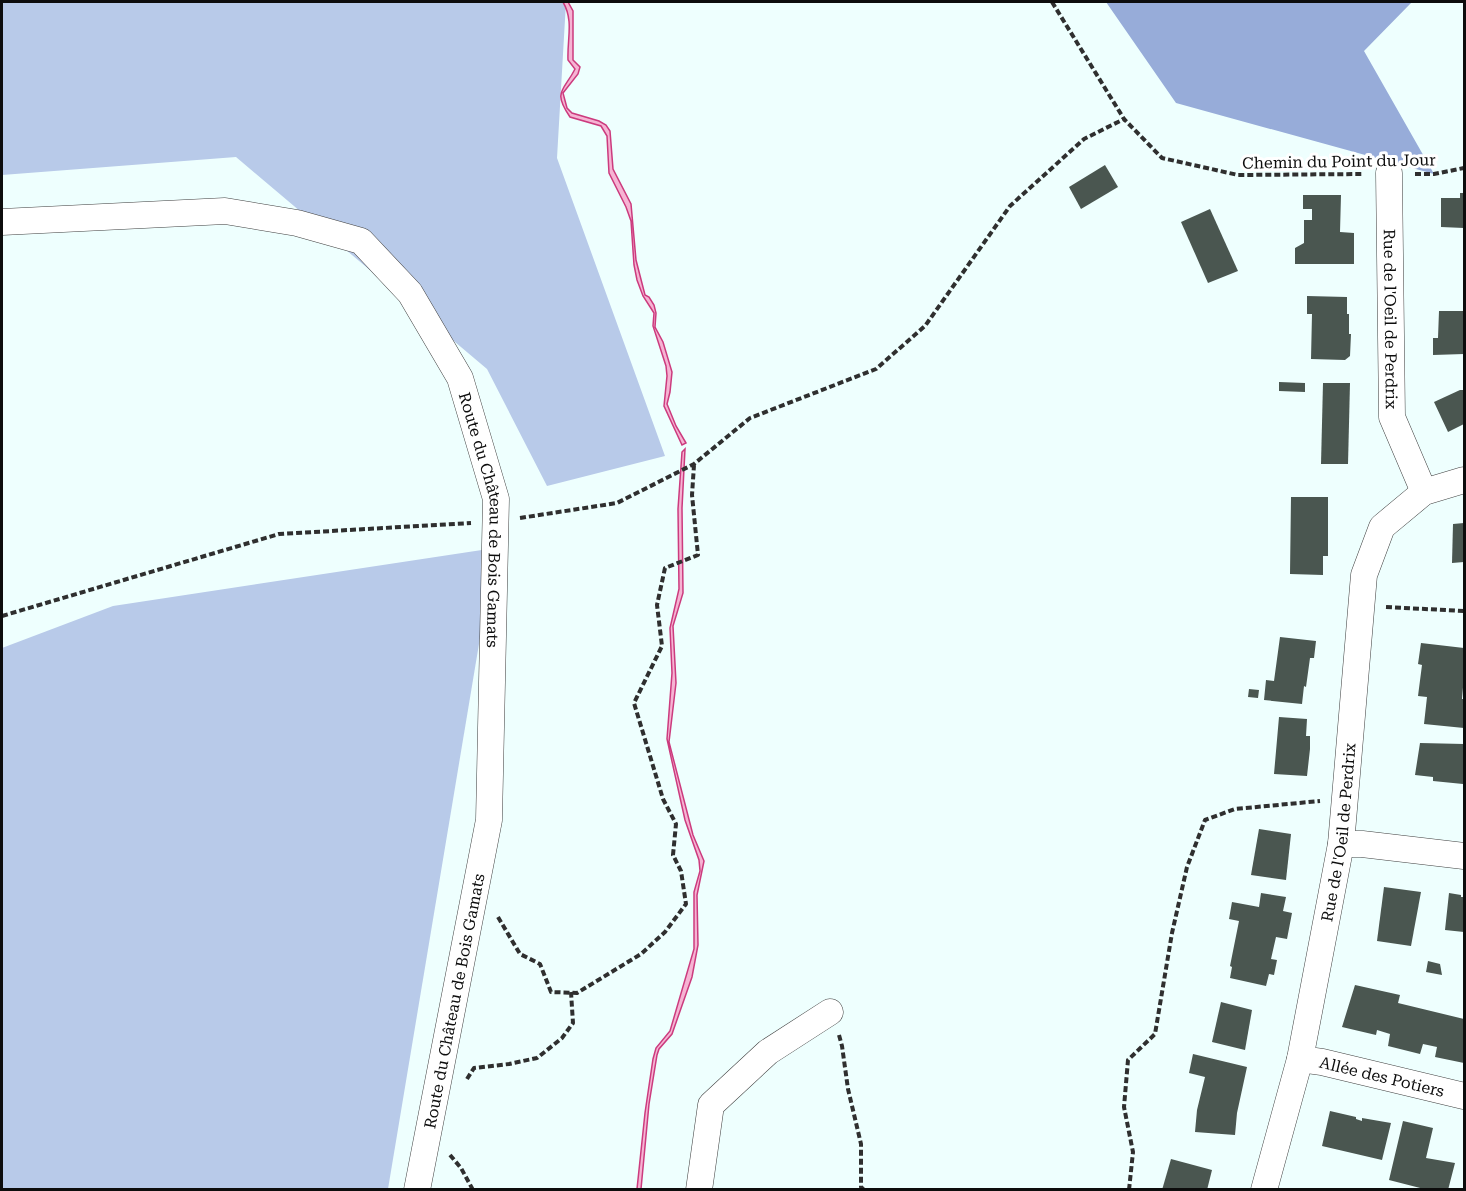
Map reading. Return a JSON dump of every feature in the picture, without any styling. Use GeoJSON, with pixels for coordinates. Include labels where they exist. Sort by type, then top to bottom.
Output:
{"type":"FeatureCollection","features":[{"type":"Feature","properties":{"kind":"street","name":"Rue de l'Oeil de Perdrix"},"geometry":{"type":"LineString","coordinates":[[1389,173],[1392,417],[1424,492]]}},
{"type":"Feature","properties":{"kind":"street","name":"Route du Château de Bois Gamats"},"geometry":{"type":"LineString","coordinates":[[2,222],[225,211],[297,223],[361,241],[410,293],[460,378],[496,499],[489,820],[417,1190]]}},
{"type":"Feature","properties":{"kind":"street","name":"Rue de l'Oeil de Perdrix"},"geometry":{"type":"LineString","coordinates":[[1264,1190],[1300,1059],[1341,844],[1364,575],[1382,527],[1424,492],[1464,480]]}},
{"type":"Feature","properties":{"kind":"street"},"geometry":{"type":"LineString","coordinates":[[1341,844],[1362,844],[1464,856]]}},
{"type":"Feature","properties":{"kind":"street"},"geometry":{"type":"LineString","coordinates":[[699,1190],[711,1105],[768,1052],[830,1012]]}},
{"type":"Feature","properties":{"kind":"street","name":"Allée des Potiers"},"geometry":{"type":"LineString","coordinates":[[1300,1059],[1322,1062],[1464,1096]]}},
{"type":"Feature","properties":{"kind":"path","name":"Chemin du Point du Jour"},"geometry":{"type":"LineString","coordinates":[[1052,2],[1124,119],[1162,158],[1238,176],[1434,174],[1464,168]]}},
{"type":"Feature","properties":{"kind":"path"},"geometry":{"type":"LineString","coordinates":[[2,616],[279,534],[495,522],[617,503],[694,464],[750,418],[876,369],[925,326],[1010,206],[1084,139],[1124,119]]}},
{"type":"Feature","properties":{"kind":"path"},"geometry":{"type":"LineString","coordinates":[[475,890],[498,916],[520,954],[540,964],[551,992],[577,993],[641,954],[665,932],[686,904],[681,871],[673,855],[676,824],[663,799],[634,703],[662,646],[657,605],[665,568],[698,555],[692,495],[694,464]]}},
{"type":"Feature","properties":{"kind":"path"},"geometry":{"type":"LineString","coordinates":[[1361,605],[1464,611]]}},
{"type":"Feature","properties":{"kind":"path"},"geometry":{"type":"LineString","coordinates":[[1130,1190],[1133,1152],[1124,1107],[1128,1060],[1155,1034],[1172,933],[1187,867],[1205,820],[1235,809],[1321,801]]}},
{"type":"Feature","properties":{"kind":"path"},"geometry":{"type":"LineString","coordinates":[[465,1082],[474,1068],[537,1058],[562,1038],[573,1023],[571,992]]}},
{"type":"Feature","properties":{"kind":"path"},"geometry":{"type":"LineString","coordinates":[[830,1012],[842,1046],[848,1089],[861,1144],[861,1187],[864,1190]]}},
{"type":"Feature","properties":{"kind":"shaded area"},"geometry":{"type":"Polygon","coordinates":[[[2,2],[566,2],[557,158],[665,456],[547,486],[487,369],[236,157],[2,175],[2,2]]]}},
{"type":"Feature","properties":{"kind":"shaded area"},"geometry":{"type":"Polygon","coordinates":[[[563,2],[568,2],[573,11],[573,60],[580,67],[578,74],[563,93],[567,108],[572,113],[599,121],[610,131],[613,169],[631,204],[636,260],[645,295],[654,305],[655,327],[663,342],[672,372],[667,404],[686,443],[682,445],[664,406],[666,366],[653,326],[654,313],[643,296],[637,280],[631,221],[609,173],[607,136],[601,126],[570,117],[562,102],[562,92],[575,69],[568,60],[569,23],[563,2]]]}},
{"type":"Feature","properties":{"kind":"shaded area"},"geometry":{"type":"Polygon","coordinates":[[[1106,2],[1412,2],[1364,51],[1434,174],[1176,103],[1106,2]]]}},
{"type":"Feature","properties":{"kind":"shaded area"},"geometry":{"type":"Polygon","coordinates":[[[685,449],[682,508],[683,593],[673,626],[676,683],[669,742],[693,835],[704,861],[697,895],[698,945],[692,977],[672,1034],[659,1049],[657,1055],[649,1104],[641,1189],[637,1189],[653,1059],[656,1048],[670,1031],[694,949],[694,892],[700,871],[699,860],[685,820],[667,739],[672,673],[670,628],[679,589],[678,509],[682,452],[685,449]]]}},
{"type":"Feature","properties":{"kind":"shaded area"},"geometry":{"type":"Polygon","coordinates":[[[495,548],[388,1189],[2,1190],[2,648],[113,606],[495,548]]]}},
{"type":"Feature","properties":{"kind":"building"},"geometry":{"type":"Polygon","coordinates":[[[1105,165],[1118,187],[1081,209],[1069,187],[1105,165]]]}},
{"type":"Feature","properties":{"kind":"building"},"geometry":{"type":"Polygon","coordinates":[[[1460,193],[1464,193],[1464,228],[1441,227],[1441,198],[1460,198],[1460,193]]]}},
{"type":"Feature","properties":{"kind":"building"},"geometry":{"type":"Polygon","coordinates":[[[1303,195],[1341,195],[1340,232],[1354,233],[1354,264],[1295,264],[1295,248],[1304,243],[1304,220],[1312,220],[1312,209],[1303,209],[1303,195]]]}},
{"type":"Feature","properties":{"kind":"building"},"geometry":{"type":"Polygon","coordinates":[[[1210,209],[1238,271],[1208,283],[1181,222],[1210,209]]]}},
{"type":"Feature","properties":{"kind":"building"},"geometry":{"type":"Polygon","coordinates":[[[1307,296],[1347,297],[1349,334],[1351,334],[1350,356],[1345,360],[1311,359],[1312,314],[1307,314],[1307,296]]]}},
{"type":"Feature","properties":{"kind":"building"},"geometry":{"type":"Polygon","coordinates":[[[1439,311],[1464,311],[1464,354],[1433,355],[1433,338],[1438,338],[1439,311]]]}},
{"type":"Feature","properties":{"kind":"building"},"geometry":{"type":"Polygon","coordinates":[[[1279,382],[1305,383],[1305,392],[1279,391],[1279,382]]]}},
{"type":"Feature","properties":{"kind":"building"},"geometry":{"type":"Polygon","coordinates":[[[1323,383],[1350,383],[1348,464],[1321,464],[1323,383]]]}},
{"type":"Feature","properties":{"kind":"building"},"geometry":{"type":"Polygon","coordinates":[[[1464,390],[1464,424],[1448,432],[1434,402],[1464,390]]]}},
{"type":"Feature","properties":{"kind":"building"},"geometry":{"type":"Polygon","coordinates":[[[1291,497],[1328,497],[1328,556],[1323,556],[1323,575],[1290,574],[1291,497]]]}},
{"type":"Feature","properties":{"kind":"building"},"geometry":{"type":"Polygon","coordinates":[[[1464,523],[1464,562],[1452,563],[1453,524],[1464,523]]]}},
{"type":"Feature","properties":{"kind":"building"},"geometry":{"type":"Polygon","coordinates":[[[1280,637],[1316,641],[1314,658],[1310,658],[1302,704],[1264,700],[1266,680],[1274,681],[1280,637]]]}},
{"type":"Feature","properties":{"kind":"building"},"geometry":{"type":"Polygon","coordinates":[[[1421,643],[1464,648],[1462,699],[1464,699],[1464,728],[1424,724],[1427,697],[1418,696],[1422,665],[1418,664],[1421,643]]]}},
{"type":"Feature","properties":{"kind":"building"},"geometry":{"type":"Polygon","coordinates":[[[1249,689],[1259,690],[1258,698],[1248,697],[1249,689]]]}},
{"type":"Feature","properties":{"kind":"building"},"geometry":{"type":"Polygon","coordinates":[[[1279,717],[1307,719],[1306,736],[1310,736],[1310,749],[1307,776],[1274,774],[1279,717]]]}},
{"type":"Feature","properties":{"kind":"building"},"geometry":{"type":"Polygon","coordinates":[[[1420,743],[1464,744],[1463,784],[1433,781],[1433,777],[1415,775],[1420,743]]]}},
{"type":"Feature","properties":{"kind":"building"},"geometry":{"type":"Polygon","coordinates":[[[1259,829],[1291,834],[1286,880],[1251,875],[1259,829]]]}},
{"type":"Feature","properties":{"kind":"building"},"geometry":{"type":"Polygon","coordinates":[[[1384,887],[1421,892],[1411,946],[1377,941],[1384,887]]]}},
{"type":"Feature","properties":{"kind":"building"},"geometry":{"type":"Polygon","coordinates":[[[1261,893],[1286,897],[1283,911],[1292,913],[1287,939],[1276,937],[1271,959],[1277,960],[1274,975],[1269,974],[1266,986],[1230,978],[1232,967],[1230,966],[1239,921],[1229,919],[1232,902],[1259,907],[1261,893]]]}},
{"type":"Feature","properties":{"kind":"building"},"geometry":{"type":"Polygon","coordinates":[[[1449,893],[1464,897],[1464,932],[1445,930],[1449,893]]]}},
{"type":"Feature","properties":{"kind":"building"},"geometry":{"type":"Polygon","coordinates":[[[1428,961],[1440,964],[1442,975],[1426,972],[1428,961]]]}},
{"type":"Feature","properties":{"kind":"building"},"geometry":{"type":"Polygon","coordinates":[[[1355,985],[1400,995],[1398,1003],[1464,1019],[1464,1063],[1435,1057],[1437,1047],[1423,1044],[1420,1054],[1388,1046],[1390,1034],[1377,1030],[1376,1035],[1342,1027],[1355,985]]]}},
{"type":"Feature","properties":{"kind":"building"},"geometry":{"type":"Polygon","coordinates":[[[1221,1002],[1252,1010],[1245,1050],[1212,1042],[1221,1002]]]}},
{"type":"Feature","properties":{"kind":"building"},"geometry":{"type":"Polygon","coordinates":[[[1193,1054],[1247,1067],[1237,1113],[1235,1135],[1195,1132],[1197,1110],[1205,1077],[1189,1073],[1193,1054]]]}},
{"type":"Feature","properties":{"kind":"building"},"geometry":{"type":"Polygon","coordinates":[[[1330,1111],[1356,1117],[1362,1121],[1362,1118],[1391,1123],[1382,1160],[1322,1146],[1330,1111]]]}},
{"type":"Feature","properties":{"kind":"building"},"geometry":{"type":"Polygon","coordinates":[[[1403,1121],[1433,1128],[1426,1158],[1455,1163],[1448,1190],[1428,1190],[1389,1180],[1403,1121]]]}},
{"type":"Feature","properties":{"kind":"building"},"geometry":{"type":"Polygon","coordinates":[[[1171,1159],[1212,1170],[1207,1190],[1162,1190],[1171,1159]]]}}]}
